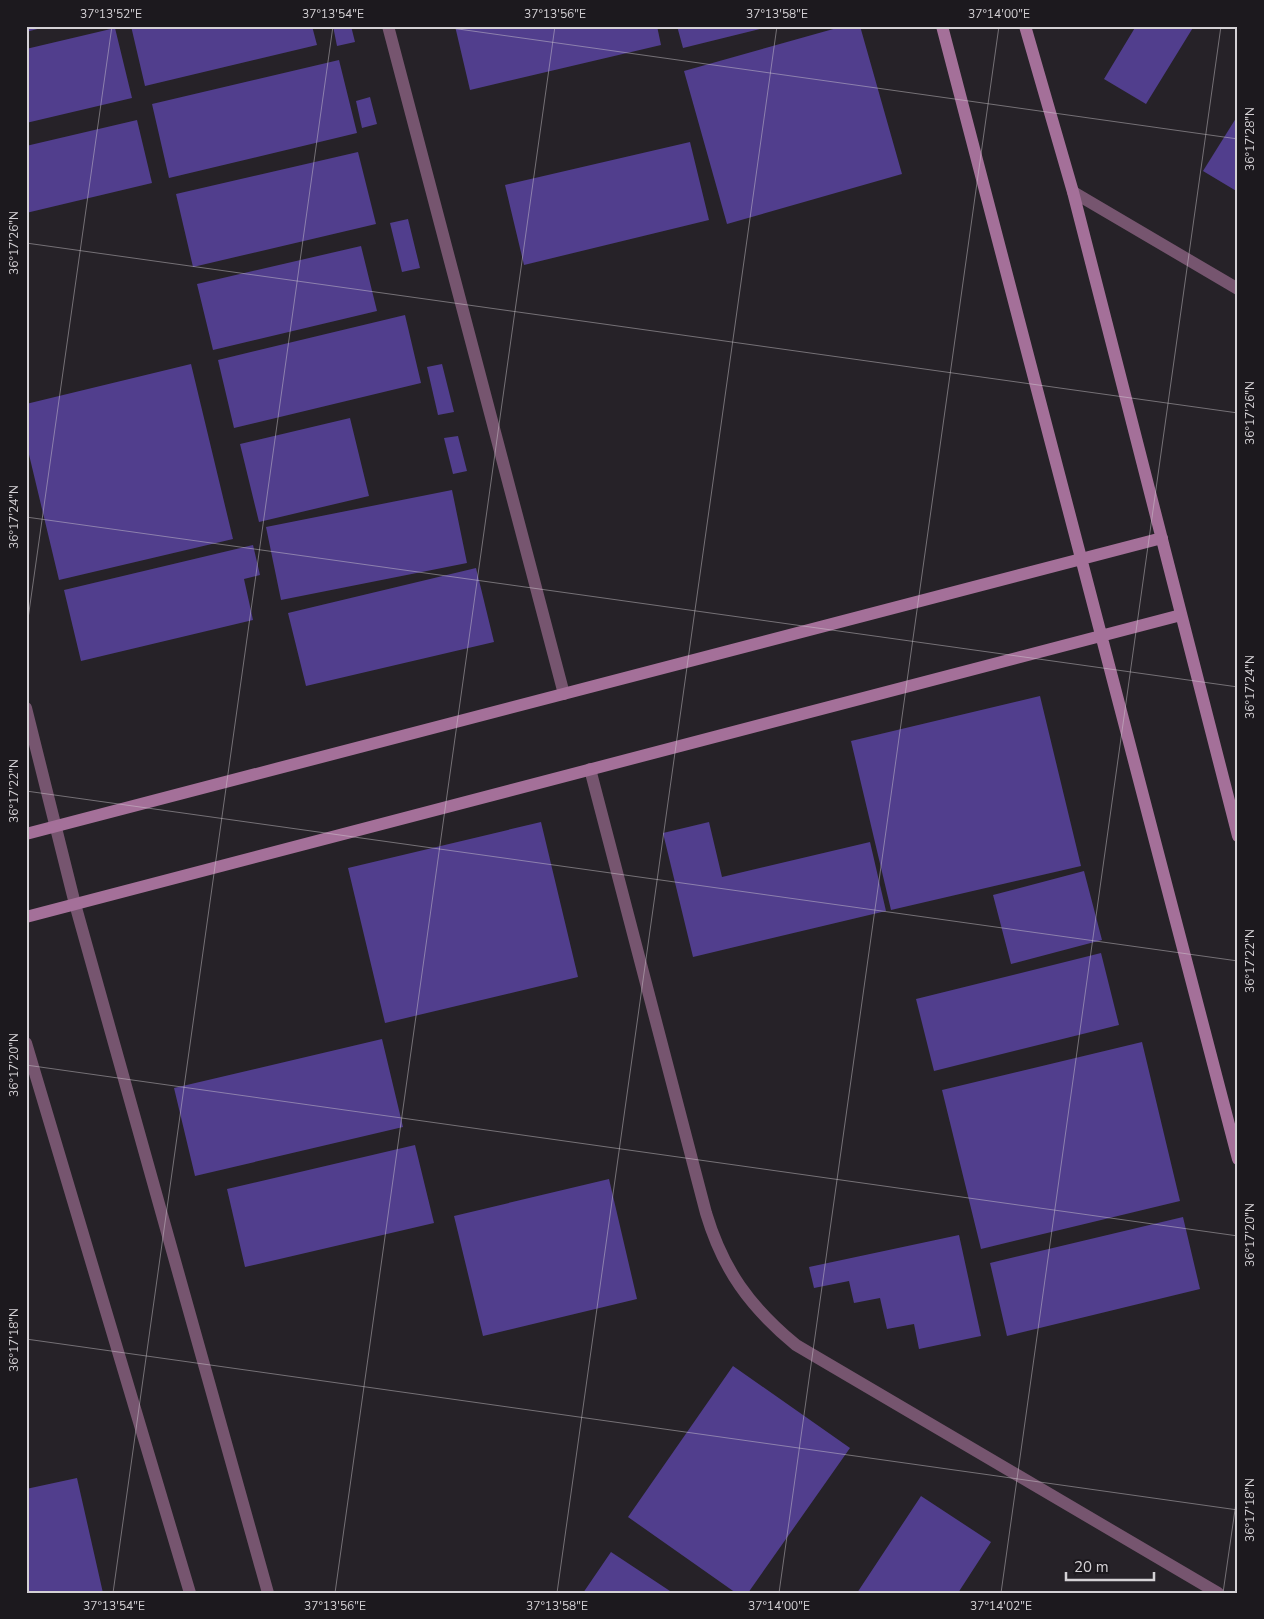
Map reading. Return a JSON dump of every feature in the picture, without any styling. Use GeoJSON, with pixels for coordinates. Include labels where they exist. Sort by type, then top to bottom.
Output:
{"type":"FeatureCollection","features":[{"type":"Feature","properties":{"kind":"street"},"geometry":{"type":"LineString","coordinates":[[388,26],[564,694]]}},
{"type":"Feature","properties":{"kind":"street"},"geometry":{"type":"LineString","coordinates":[[942,26],[1238,1159]]}},
{"type":"Feature","properties":{"kind":"street"},"geometry":{"type":"LineString","coordinates":[[1025,26],[1073,192],[1238,836]]}},
{"type":"Feature","properties":{"kind":"street"},"geometry":{"type":"LineString","coordinates":[[1073,192],[1238,288]]}},
{"type":"Feature","properties":{"kind":"street"},"geometry":{"type":"LineString","coordinates":[[26,834],[1162,538]]}},
{"type":"Feature","properties":{"kind":"street"},"geometry":{"type":"LineString","coordinates":[[26,917],[1181,614]]}},
{"type":"Feature","properties":{"kind":"street"},"geometry":{"type":"LineString","coordinates":[[26,708],[75,904],[268,1593]]}},
{"type":"Feature","properties":{"kind":"street"},"geometry":{"type":"LineString","coordinates":[[590,769],[706,1212],[714,1239],[725,1264],[744,1294],[775,1328],[796,1345],[1218,1593]]}},
{"type":"Feature","properties":{"kind":"street"},"geometry":{"type":"LineString","coordinates":[[26,1043],[190,1593]]}},
{"type":"Feature","properties":{"kind":"building"},"geometry":{"type":"Polygon","coordinates":[[[26,26],[45,26],[45,27],[26,32],[26,26]]]}},
{"type":"Feature","properties":{"kind":"building"},"geometry":{"type":"Polygon","coordinates":[[[131,26],[312,26],[317,45],[145,86],[131,26]]]}},
{"type":"Feature","properties":{"kind":"building"},"geometry":{"type":"Polygon","coordinates":[[[333,26],[351,26],[355,42],[337,46],[333,26]]]}},
{"type":"Feature","properties":{"kind":"building"},"geometry":{"type":"Polygon","coordinates":[[[455,26],[657,26],[661,45],[470,90],[455,26]]]}},
{"type":"Feature","properties":{"kind":"building"},"geometry":{"type":"Polygon","coordinates":[[[677,26],[768,26],[768,27],[683,48],[677,26]]]}},
{"type":"Feature","properties":{"kind":"building"},"geometry":{"type":"Polygon","coordinates":[[[844,26],[860,26],[902,174],[727,224],[684,71],[844,26]]]}},
{"type":"Feature","properties":{"kind":"building"},"geometry":{"type":"Polygon","coordinates":[[[1136,26],[1194,26],[1146,104],[1104,79],[1136,26]]]}},
{"type":"Feature","properties":{"kind":"building"},"geometry":{"type":"Polygon","coordinates":[[[115,28],[132,98],[26,123],[26,49],[115,28]]]}},
{"type":"Feature","properties":{"kind":"building"},"geometry":{"type":"Polygon","coordinates":[[[339,60],[357,133],[169,178],[152,104],[339,60]]]}},
{"type":"Feature","properties":{"kind":"building"},"geometry":{"type":"Polygon","coordinates":[[[370,97],[377,124],[362,128],[356,101],[370,97]]]}},
{"type":"Feature","properties":{"kind":"building"},"geometry":{"type":"Polygon","coordinates":[[[1238,115],[1238,192],[1203,171],[1238,115]]]}},
{"type":"Feature","properties":{"kind":"building"},"geometry":{"type":"Polygon","coordinates":[[[137,120],[152,183],[26,213],[26,146],[137,120]]]}},
{"type":"Feature","properties":{"kind":"building"},"geometry":{"type":"Polygon","coordinates":[[[690,142],[709,220],[524,265],[505,185],[690,142]]]}},
{"type":"Feature","properties":{"kind":"building"},"geometry":{"type":"Polygon","coordinates":[[[358,152],[376,224],[193,267],[176,194],[358,152]]]}},
{"type":"Feature","properties":{"kind":"building"},"geometry":{"type":"Polygon","coordinates":[[[408,219],[420,268],[402,272],[390,223],[408,219]]]}},
{"type":"Feature","properties":{"kind":"building"},"geometry":{"type":"Polygon","coordinates":[[[361,246],[377,311],[213,350],[197,284],[361,246]]]}},
{"type":"Feature","properties":{"kind":"building"},"geometry":{"type":"Polygon","coordinates":[[[405,315],[421,383],[234,428],[218,360],[405,315]]]}},
{"type":"Feature","properties":{"kind":"building"},"geometry":{"type":"Polygon","coordinates":[[[191,364],[233,539],[59,580],[26,442],[26,404],[191,364]]]}},
{"type":"Feature","properties":{"kind":"building"},"geometry":{"type":"Polygon","coordinates":[[[442,364],[454,412],[438,415],[427,367],[442,364]]]}},
{"type":"Feature","properties":{"kind":"building"},"geometry":{"type":"Polygon","coordinates":[[[350,418],[369,496],[259,522],[240,444],[350,418]]]}},
{"type":"Feature","properties":{"kind":"building"},"geometry":{"type":"Polygon","coordinates":[[[458,436],[467,471],[453,474],[444,438],[458,436]]]}},
{"type":"Feature","properties":{"kind":"building"},"geometry":{"type":"Polygon","coordinates":[[[452,490],[467,563],[281,600],[266,527],[452,490]]]}},
{"type":"Feature","properties":{"kind":"building"},"geometry":{"type":"Polygon","coordinates":[[[253,545],[260,575],[244,579],[253,620],[81,661],[64,590],[253,545]]]}},
{"type":"Feature","properties":{"kind":"building"},"geometry":{"type":"Polygon","coordinates":[[[476,568],[494,642],[306,686],[288,613],[476,568]]]}},
{"type":"Feature","properties":{"kind":"building"},"geometry":{"type":"Polygon","coordinates":[[[1040,696],[1081,866],[891,910],[851,741],[1040,696]]]}},
{"type":"Feature","properties":{"kind":"building"},"geometry":{"type":"Polygon","coordinates":[[[541,822],[578,977],[385,1023],[348,868],[541,822]]]}},
{"type":"Feature","properties":{"kind":"building"},"geometry":{"type":"Polygon","coordinates":[[[709,822],[722,877],[870,842],[886,911],[693,957],[663,833],[709,822]]]}},
{"type":"Feature","properties":{"kind":"building"},"geometry":{"type":"Polygon","coordinates":[[[1084,871],[1102,940],[1011,964],[993,895],[1084,871]]]}},
{"type":"Feature","properties":{"kind":"building"},"geometry":{"type":"Polygon","coordinates":[[[1101,953],[1119,1025],[934,1071],[916,999],[1101,953]]]}},
{"type":"Feature","properties":{"kind":"building"},"geometry":{"type":"Polygon","coordinates":[[[382,1039],[403,1127],[195,1176],[174,1088],[382,1039]]]}},
{"type":"Feature","properties":{"kind":"building"},"geometry":{"type":"Polygon","coordinates":[[[1142,1042],[1180,1201],[981,1249],[942,1090],[1142,1042]]]}},
{"type":"Feature","properties":{"kind":"building"},"geometry":{"type":"Polygon","coordinates":[[[415,1145],[434,1223],[245,1267],[227,1189],[415,1145]]]}},
{"type":"Feature","properties":{"kind":"building"},"geometry":{"type":"Polygon","coordinates":[[[609,1179],[637,1299],[483,1336],[454,1216],[609,1179]]]}},
{"type":"Feature","properties":{"kind":"building"},"geometry":{"type":"Polygon","coordinates":[[[1183,1217],[1200,1289],[1007,1336],[990,1263],[1183,1217]]]}},
{"type":"Feature","properties":{"kind":"building"},"geometry":{"type":"Polygon","coordinates":[[[959,1235],[981,1336],[919,1349],[914,1324],[887,1329],[880,1298],[854,1303],[849,1281],[814,1288],[809,1267],[959,1235]]]}},
{"type":"Feature","properties":{"kind":"building"},"geometry":{"type":"Polygon","coordinates":[[[733,1366],[850,1448],[748,1593],[736,1593],[628,1517],[733,1366]]]}},
{"type":"Feature","properties":{"kind":"building"},"geometry":{"type":"Polygon","coordinates":[[[77,1478],[103,1593],[26,1593],[26,1489],[77,1478]]]}},
{"type":"Feature","properties":{"kind":"building"},"geometry":{"type":"Polygon","coordinates":[[[921,1496],[991,1542],[958,1593],[857,1593],[921,1496]]]}},
{"type":"Feature","properties":{"kind":"building"},"geometry":{"type":"Polygon","coordinates":[[[611,1552],[673,1593],[583,1593],[611,1552]]]}}]}
